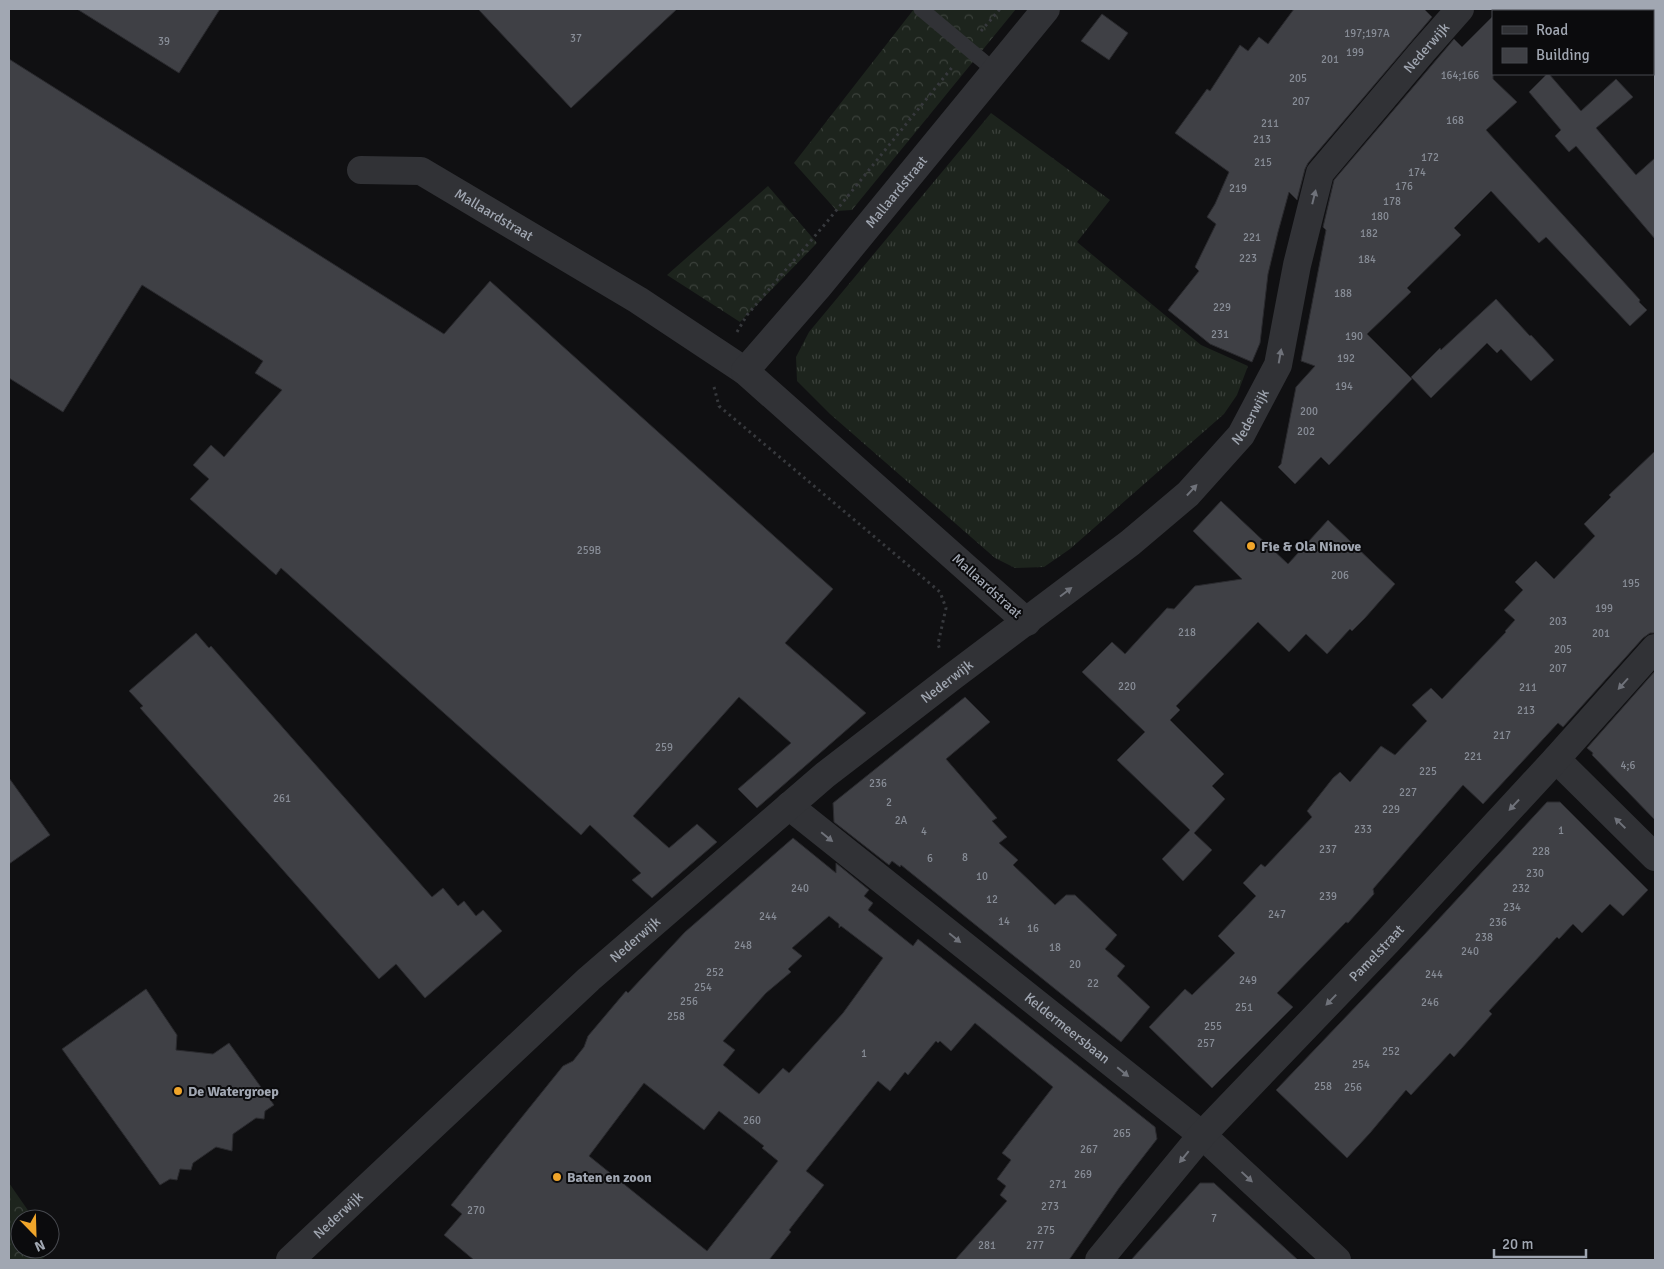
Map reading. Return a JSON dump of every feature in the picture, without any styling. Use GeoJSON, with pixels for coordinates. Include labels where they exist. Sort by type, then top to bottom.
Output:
{"type":"FeatureCollection","features":[{"type":"Feature","properties":{"kind":"street","name":"Mallaardstraat"},"geometry":{"type":"LineString","coordinates":[[744,371],[818,287],[1046,9]]}},
{"type":"Feature","properties":{"kind":"street","name":"Nederwijk"},"geometry":{"type":"LineString","coordinates":[[290,1260],[589,979],[789,806],[832,770],[952,677],[1130,543],[1188,494],[1241,435],[1278,365],[1297,264],[1320,173],[1423,50],[1460,9]]}},
{"type":"Feature","properties":{"kind":"street","name":"Mallaardstraat"},"geometry":{"type":"LineString","coordinates":[[361,170],[421,171],[638,300],[723,356],[744,371],[1027,622]]}},
{"type":"Feature","properties":{"kind":"street","name":"Pamelstraat"},"geometry":{"type":"LineString","coordinates":[[1099,1260],[1202,1135],[1393,935],[1556,759],[1655,648]]}},
{"type":"Feature","properties":{"kind":"street"},"geometry":{"type":"LineString","coordinates":[[1556,759],[1655,857]]}},
{"type":"Feature","properties":{"kind":"street","name":"Keldermeersbaan"},"geometry":{"type":"LineString","coordinates":[[789,806],[1202,1135],[1337,1260]]}},
{"type":"Feature","properties":{"kind":"lane"},"geometry":{"type":"LineString","coordinates":[[922,9],[995,72]]}},
{"type":"Feature","properties":{"kind":"path"},"geometry":{"type":"LineString","coordinates":[[952,677],[938,644],[946,608],[940,592],[719,406],[712,380],[723,356],[747,315],[826,223],[1000,9]]}},
{"type":"Feature","properties":{"kind":"green space"},"geometry":{"type":"Polygon","coordinates":[[[914,9],[1016,9],[852,210],[837,211],[794,163],[914,9]]]}},
{"type":"Feature","properties":{"kind":"green space"},"geometry":{"type":"Polygon","coordinates":[[[991,113],[1110,200],[1077,242],[1201,345],[1248,366],[1237,395],[1224,414],[1070,549],[1044,567],[1015,568],[995,558],[830,414],[797,381],[796,357],[809,332],[991,113]]]}},
{"type":"Feature","properties":{"kind":"green space"},"geometry":{"type":"Polygon","coordinates":[[[768,186],[817,243],[740,322],[667,275],[768,186]]]}},
{"type":"Feature","properties":{"kind":"green space"},"geometry":{"type":"Polygon","coordinates":[[[9,1183],[27,1209],[10,1209],[10,1259],[42,1259],[9,1260],[9,1183]]]}},
{"type":"Feature","properties":{"kind":"building"},"geometry":{"type":"Polygon","coordinates":[[[77,9],[220,9],[179,73],[77,9]]]}},
{"type":"Feature","properties":{"kind":"building"},"geometry":{"type":"Polygon","coordinates":[[[478,9],[677,9],[571,108],[478,9]]]}},
{"type":"Feature","properties":{"kind":"building"},"geometry":{"type":"Polygon","coordinates":[[[1294,9],[1424,9],[1432,17],[1308,163],[1297,200],[1289,192],[1268,274],[1260,343],[1252,362],[1210,344],[1168,310],[1199,271],[1195,267],[1216,224],[1207,217],[1229,172],[1175,133],[1207,89],[1210,91],[1240,45],[1248,51],[1259,37],[1268,44],[1294,9]]]}},
{"type":"Feature","properties":{"kind":"building"},"geometry":{"type":"Polygon","coordinates":[[[1102,14],[1128,33],[1109,60],[1081,41],[1102,14]]]}},
{"type":"Feature","properties":{"kind":"building"},"geometry":{"type":"Polygon","coordinates":[[[1492,17],[1493,79],[1517,102],[1486,130],[1647,310],[1630,326],[1546,237],[1539,243],[1491,191],[1454,228],[1461,235],[1407,288],[1411,292],[1367,334],[1412,379],[1329,465],[1321,457],[1295,484],[1278,467],[1281,464],[1296,387],[1315,366],[1301,361],[1326,230],[1323,227],[1334,180],[1454,39],[1462,47],[1492,17]]]}},
{"type":"Feature","properties":{"kind":"building"},"geometry":{"type":"Polygon","coordinates":[[[9,59],[444,334],[490,281],[833,589],[785,643],[866,713],[757,808],[738,789],[791,743],[739,697],[633,816],[669,848],[697,824],[717,842],[652,898],[632,880],[641,873],[590,825],[581,835],[281,568],[276,575],[190,499],[209,479],[193,465],[211,445],[224,457],[282,390],[255,373],[263,361],[142,285],[63,412],[9,378],[9,59]]]}},
{"type":"Feature","properties":{"kind":"building"},"geometry":{"type":"Polygon","coordinates":[[[1546,75],[1550,75],[1581,111],[1616,79],[1633,97],[1596,128],[1636,175],[1655,158],[1655,239],[1576,146],[1569,152],[1555,136],[1561,130],[1529,92],[1546,75]]]}},
{"type":"Feature","properties":{"kind":"building"},"geometry":{"type":"Polygon","coordinates":[[[1496,299],[1554,360],[1531,381],[1501,349],[1497,353],[1487,343],[1431,398],[1411,377],[1440,348],[1441,350],[1496,299]]]}},
{"type":"Feature","properties":{"kind":"building"},"geometry":{"type":"Polygon","coordinates":[[[1655,451],[1655,633],[1650,633],[1643,638],[1563,727],[1558,723],[1483,804],[1463,785],[1373,889],[1374,894],[1348,923],[1346,922],[1277,993],[1293,1007],[1212,1088],[1149,1027],[1185,989],[1192,995],[1235,953],[1218,936],[1256,896],[1243,883],[1261,864],[1265,867],[1312,817],[1307,811],[1340,772],[1350,782],[1381,746],[1395,755],[1427,721],[1412,705],[1431,688],[1442,699],[1506,632],[1515,620],[1504,610],[1523,590],[1515,582],[1536,561],[1554,579],[1595,536],[1584,524],[1611,497],[1609,495],[1655,451]]]}},
{"type":"Feature","properties":{"kind":"building"},"geometry":{"type":"Polygon","coordinates":[[[1221,501],[1288,564],[1328,520],[1395,584],[1365,618],[1352,631],[1350,629],[1327,654],[1306,634],[1289,652],[1258,622],[1176,706],[1180,710],[1170,720],[1224,774],[1212,786],[1225,799],[1194,833],[1212,850],[1183,881],[1162,859],[1190,830],[1117,760],[1145,732],[1082,672],[1112,642],[1125,654],[1167,608],[1174,609],[1195,586],[1242,579],[1193,531],[1221,501]]]}},
{"type":"Feature","properties":{"kind":"building"},"geometry":{"type":"Polygon","coordinates":[[[196,633],[209,648],[211,646],[432,897],[443,888],[458,906],[464,901],[476,916],[483,910],[502,931],[425,998],[396,964],[379,979],[140,708],[143,706],[129,691],[196,633]]]}},
{"type":"Feature","properties":{"kind":"building"},"geometry":{"type":"Polygon","coordinates":[[[1655,671],[1655,820],[1587,748],[1655,671]]]}},
{"type":"Feature","properties":{"kind":"building"},"geometry":{"type":"Polygon","coordinates":[[[965,697],[990,722],[946,759],[997,818],[992,821],[1007,837],[999,843],[1018,860],[1013,865],[1055,905],[1066,895],[1075,895],[1117,935],[1105,949],[1125,966],[1117,976],[1150,1007],[1121,1042],[901,865],[900,867],[892,861],[889,865],[834,822],[833,803],[965,697]]]}},
{"type":"Feature","properties":{"kind":"building"},"geometry":{"type":"Polygon","coordinates":[[[9,778],[50,835],[9,864],[9,778]]]}},
{"type":"Feature","properties":{"kind":"building"},"geometry":{"type":"Polygon","coordinates":[[[1547,802],[1560,802],[1648,890],[1623,916],[1610,904],[1582,933],[1573,924],[1559,939],[1557,937],[1489,1011],[1492,1014],[1454,1057],[1450,1053],[1411,1095],[1406,1090],[1347,1158],[1276,1090],[1423,936],[1547,802]]]}},
{"type":"Feature","properties":{"kind":"building"},"geometry":{"type":"Polygon","coordinates":[[[793,838],[836,873],[836,863],[869,890],[864,896],[873,903],[868,910],[913,946],[918,939],[1155,1127],[1157,1139],[1119,1188],[1069,1260],[955,1260],[1007,1201],[1000,1195],[1006,1186],[997,1179],[1011,1160],[1002,1153],[1053,1087],[975,1023],[951,1051],[940,1041],[938,1043],[936,1041],[908,1075],[905,1072],[890,1091],[878,1081],[806,1171],[824,1185],[789,1230],[791,1232],[769,1260],[474,1260],[444,1235],[462,1214],[451,1205],[563,1066],[573,1061],[584,1047],[588,1036],[626,991],[628,993],[685,932],[793,838]],[[829,916],[792,948],[802,956],[788,969],[791,972],[766,993],[723,1041],[735,1050],[723,1065],[759,1094],[783,1068],[789,1073],[843,1013],[883,958],[841,926],[839,928],[839,924],[829,916]],[[644,1083],[589,1156],[707,1251],[778,1161],[762,1148],[764,1146],[719,1111],[704,1130],[644,1083]]]}},
{"type":"Feature","properties":{"kind":"building","name":"De Watergroep"},"geometry":{"type":"Polygon","coordinates":[[[146,989],[177,1035],[176,1050],[213,1054],[229,1043],[274,1105],[265,1111],[264,1119],[256,1118],[233,1134],[232,1151],[216,1147],[193,1163],[191,1170],[180,1169],[177,1180],[170,1179],[160,1185],[62,1049],[146,989]]]}},
{"type":"Feature","properties":{"kind":"building"},"geometry":{"type":"Polygon","coordinates":[[[1200,1183],[1214,1183],[1298,1260],[1131,1260],[1200,1183]]]}},
{"type":"Feature","properties":{"kind":"place","name":"Fie & Ola Ninove"},"geometry":{"type":"Point","coordinates":[1251,546]}},
{"type":"Feature","properties":{"kind":"place","name":"De Watergroep"},"geometry":{"type":"Point","coordinates":[178,1091]}},
{"type":"Feature","properties":{"kind":"place","name":"Baten en zoon"},"geometry":{"type":"Point","coordinates":[557,1177]}}]}
